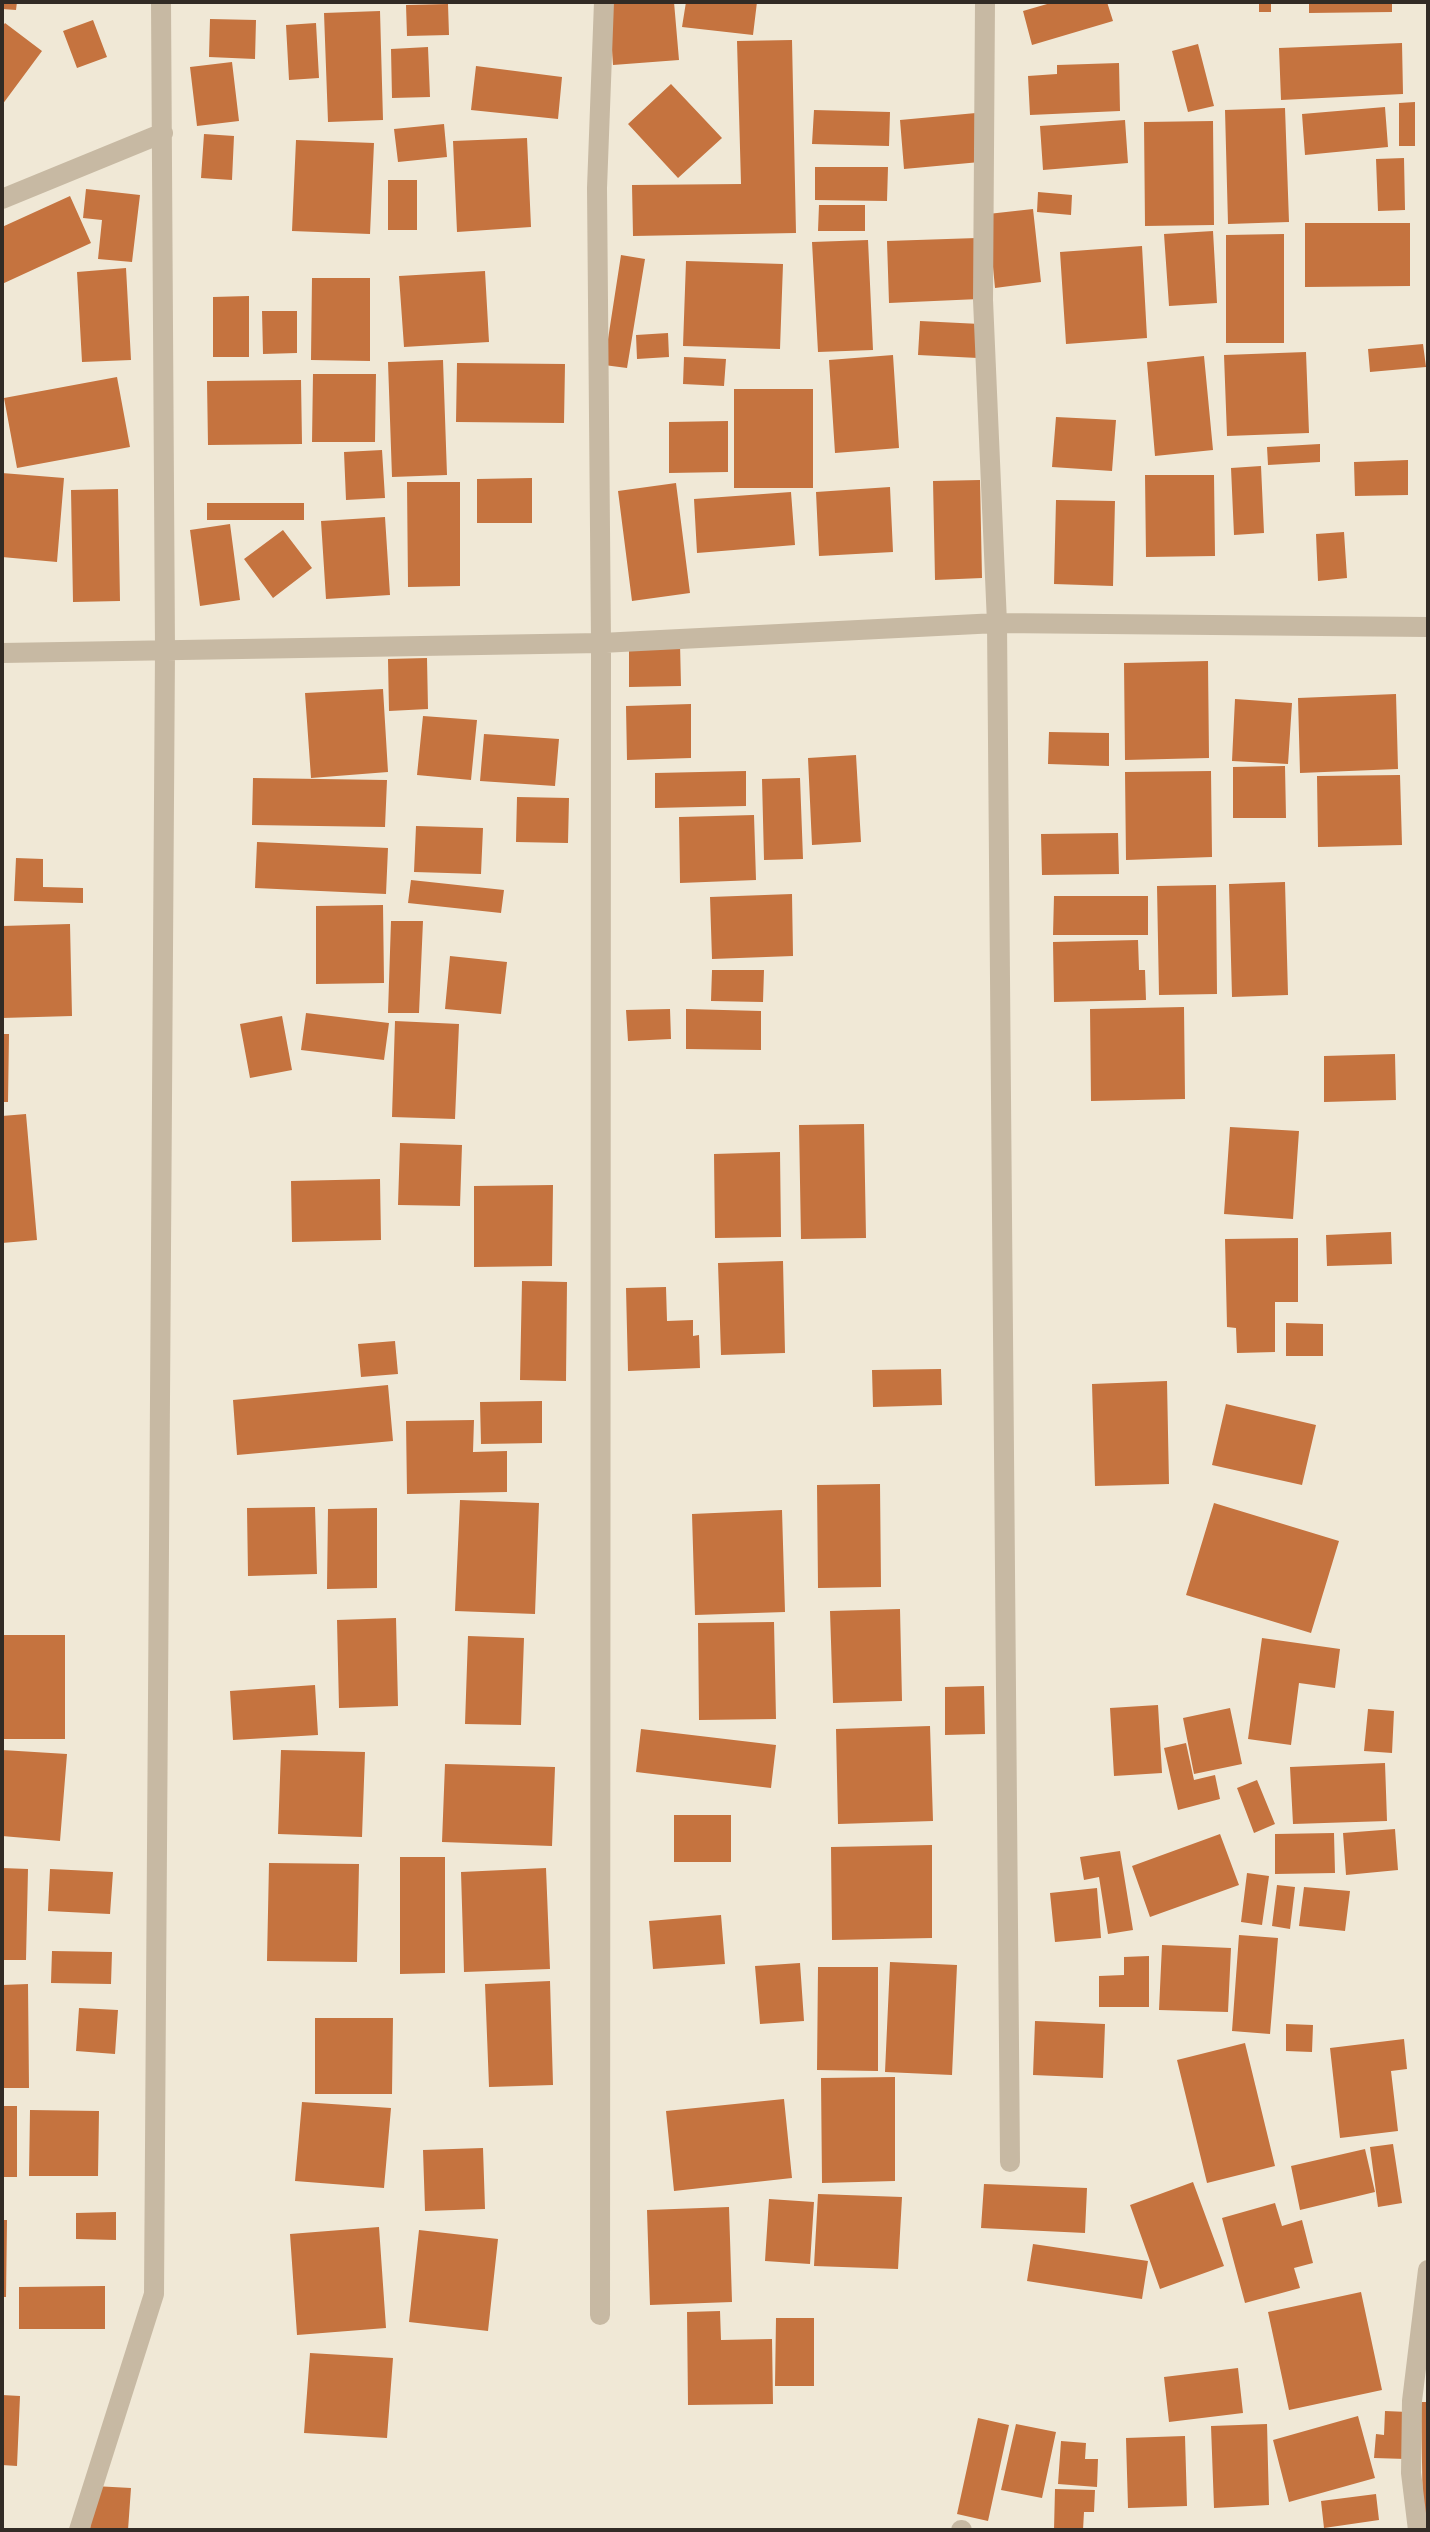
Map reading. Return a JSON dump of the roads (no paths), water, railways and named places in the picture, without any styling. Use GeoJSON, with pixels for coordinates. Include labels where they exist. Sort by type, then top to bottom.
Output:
{"type":"FeatureCollection","features":[{"type":"Feature","properties":{"kind":"street"},"geometry":{"type":"LineString","coordinates":[[79,2530],[154,2294],[165,650],[161,2]]}},
{"type":"Feature","properties":{"kind":"street"},"geometry":{"type":"LineString","coordinates":[[600,2315],[601,643],[597,188],[604,2]]}},
{"type":"Feature","properties":{"kind":"street"},"geometry":{"type":"LineString","coordinates":[[985,2],[983,300],[997,623],[1010,2162]]}},
{"type":"Feature","properties":{"kind":"street"},"geometry":{"type":"LineString","coordinates":[[2,199],[163,133]]}},
{"type":"Feature","properties":{"kind":"street"},"geometry":{"type":"LineString","coordinates":[[2,653],[601,643],[997,623],[1428,627]]}},
{"type":"Feature","properties":{"kind":"street"},"geometry":{"type":"LineString","coordinates":[[1418,2530],[1411,2473],[1412,2401],[1428,2270]]}}]}
